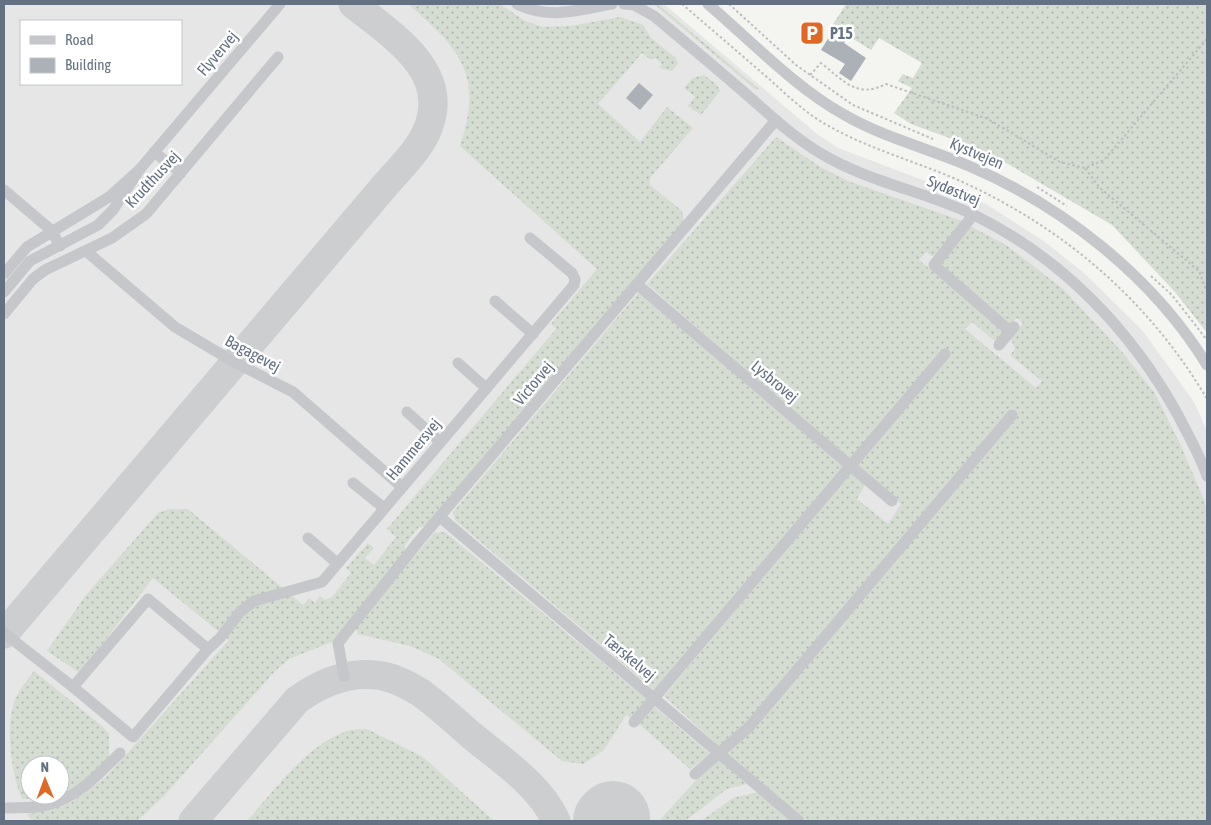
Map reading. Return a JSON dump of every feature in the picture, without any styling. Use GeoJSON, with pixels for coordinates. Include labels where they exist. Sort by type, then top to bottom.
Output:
{"type":"FeatureCollection","features":[{"type":"Feature","properties":{"kind":"street","name":"Flyvervej"},"geometry":{"type":"LineString","coordinates":[[140,169],[280,4]]}},
{"type":"Feature","properties":{"kind":"street"},"geometry":{"type":"LineString","coordinates":[[517,4],[532,11],[551,14],[612,4]]}},
{"type":"Feature","properties":{"kind":"street","name":"Sydøstvej"},"geometry":{"type":"LineString","coordinates":[[624,4],[634,5],[654,16],[776,120],[820,153],[841,164],[973,215],[1000,229],[1050,262],[1110,316],[1152,372],[1188,434],[1207,476]]}},
{"type":"Feature","properties":{"kind":"street","name":"Kystvejen"},"geometry":{"type":"LineString","coordinates":[[708,4],[801,85],[842,114],[977,169],[1034,199],[1062,218],[1113,258],[1136,280],[1183,331],[1207,365]]}},
{"type":"Feature","properties":{"kind":"street","name":"Krudthusvej"},"geometry":{"type":"LineString","coordinates":[[4,314],[33,279],[58,263],[112,238],[146,214],[278,57]]}},
{"type":"Feature","properties":{"kind":"street","name":"Victorvej"},"geometry":{"type":"LineString","coordinates":[[344,676],[338,643],[440,517],[776,120]]}},
{"type":"Feature","properties":{"kind":"street"},"geometry":{"type":"LineString","coordinates":[[154,152],[181,174]]}},
{"type":"Feature","properties":{"kind":"street"},"geometry":{"type":"LineString","coordinates":[[4,274],[26,247],[51,230],[109,197],[140,169]]}},
{"type":"Feature","properties":{"kind":"street"},"geometry":{"type":"LineString","coordinates":[[4,292],[30,261],[98,225],[113,210],[140,169]]}},
{"type":"Feature","properties":{"kind":"street"},"geometry":{"type":"LineString","coordinates":[[4,190],[51,230],[60,246]]}},
{"type":"Feature","properties":{"kind":"street"},"geometry":{"type":"LineString","coordinates":[[973,215],[934,265],[1012,329],[999,345]]}},
{"type":"Feature","properties":{"kind":"street","name":"Hammersvej"},"geometry":{"type":"LineString","coordinates":[[73,687],[133,737],[208,649],[220,638],[240,612],[254,601],[322,582],[574,285],[575,279],[572,273],[530,238]]}},
{"type":"Feature","properties":{"kind":"street","name":"Bagagevej"},"geometry":{"type":"LineString","coordinates":[[86,251],[175,327],[234,362],[293,392],[402,487]]}},
{"type":"Feature","properties":{"kind":"street","name":"Lysbrovej"},"geometry":{"type":"LineString","coordinates":[[638,285],[892,501]]}},
{"type":"Feature","properties":{"kind":"street"},"geometry":{"type":"LineString","coordinates":[[495,301],[533,334]]}},
{"type":"Feature","properties":{"kind":"street"},"geometry":{"type":"LineString","coordinates":[[634,722],[945,354]]}},
{"type":"Feature","properties":{"kind":"street"},"geometry":{"type":"LineString","coordinates":[[458,363],[486,388]]}},
{"type":"Feature","properties":{"kind":"street"},"geometry":{"type":"LineString","coordinates":[[407,412],[440,442]]}},
{"type":"Feature","properties":{"kind":"street"},"geometry":{"type":"LineString","coordinates":[[695,774],[749,727],[1012,415]]}},
{"type":"Feature","properties":{"kind":"street"},"geometry":{"type":"LineString","coordinates":[[353,483],[384,508]]}},
{"type":"Feature","properties":{"kind":"street","name":"Tærskelvej"},"geometry":{"type":"LineString","coordinates":[[440,517],[799,821]]}},
{"type":"Feature","properties":{"kind":"street"},"geometry":{"type":"LineString","coordinates":[[308,538],[337,563]]}},
{"type":"Feature","properties":{"kind":"street"},"geometry":{"type":"LineString","coordinates":[[4,633],[73,687],[148,599],[208,649]]}},
{"type":"Feature","properties":{"kind":"street"},"geometry":{"type":"LineString","coordinates":[[4,808],[47,806],[68,797],[95,778],[120,753]]}},
{"type":"Feature","properties":{"kind":"path"},"geometry":{"type":"LineString","coordinates":[[682,4],[793,100],[825,124],[861,142],[968,184],[1016,209],[1070,243],[1113,281],[1161,332],[1207,399]]}},
{"type":"Feature","properties":{"kind":"path"},"geometry":{"type":"LineString","coordinates":[[801,85],[821,63],[859,90],[872,91],[886,84],[904,89],[988,119],[1060,162],[1086,168],[1104,160],[1207,39]]}},
{"type":"Feature","properties":{"kind":"path"},"geometry":{"type":"LineString","coordinates":[[1086,168],[1100,188],[1199,272],[1207,292]]}},
{"type":"Feature","properties":{"kind":"shaded area"},"geometry":{"type":"Polygon","coordinates":[[[4,4],[664,4],[817,134],[838,148],[986,204],[1045,242],[1084,273],[1142,330],[1194,402],[1207,431],[1207,821],[4,821],[4,4]]]}},
{"type":"Feature","properties":{"kind":"shaded area"},"geometry":{"type":"Polygon","coordinates":[[[408,4],[500,4],[525,21],[543,27],[571,26],[620,17],[643,25],[651,38],[676,58],[678,64],[672,71],[659,68],[662,64],[656,58],[651,60],[642,53],[598,104],[640,142],[667,107],[693,128],[650,178],[650,185],[682,211],[684,221],[425,527],[419,527],[405,545],[405,553],[334,641],[289,659],[275,671],[163,797],[137,821],[32,821],[27,814],[61,805],[70,805],[70,803],[106,777],[229,640],[153,578],[80,673],[47,651],[86,595],[158,513],[169,509],[188,509],[303,605],[309,598],[315,603],[320,596],[325,600],[332,597],[351,573],[346,568],[368,543],[374,548],[365,558],[374,565],[396,537],[387,529],[556,329],[551,324],[597,269],[460,146],[467,121],[468,81],[454,50],[408,4]]]}},
{"type":"Feature","properties":{"kind":"shaded area"},"geometry":{"type":"Polygon","coordinates":[[[654,4],[658,4],[759,89],[755,89],[654,4]]]}},
{"type":"Feature","properties":{"kind":"shaded area"},"geometry":{"type":"Polygon","coordinates":[[[846,4],[1207,4],[1207,333],[1175,292],[1112,225],[1008,164],[974,147],[911,124],[894,113],[912,88],[898,81],[903,74],[913,78],[922,63],[879,38],[871,50],[832,26],[846,4]]]}},
{"type":"Feature","properties":{"kind":"shaded area"},"geometry":{"type":"Polygon","coordinates":[[[704,75],[717,85],[720,91],[701,115],[688,106],[695,97],[684,88],[693,78],[704,75]]]}},
{"type":"Feature","properties":{"kind":"shaded area"},"geometry":{"type":"Polygon","coordinates":[[[776,137],[822,168],[848,181],[962,221],[938,253],[932,256],[926,252],[919,260],[1006,331],[997,343],[972,322],[965,329],[1036,388],[1042,381],[1010,355],[1015,349],[1011,339],[1023,323],[1017,318],[1011,324],[940,264],[970,226],[1006,245],[1063,289],[1122,352],[1154,392],[1181,446],[1207,511],[1206,821],[807,821],[726,752],[1017,414],[1011,409],[747,723],[719,746],[664,696],[852,472],[865,485],[857,499],[888,524],[901,504],[647,284],[776,137]]]}},
{"type":"Feature","properties":{"kind":"shaded area"},"geometry":{"type":"Polygon","coordinates":[[[639,292],[844,466],[655,691],[455,520],[453,512],[639,292]]]}},
{"type":"Feature","properties":{"kind":"shaded area"},"geometry":{"type":"Polygon","coordinates":[[[445,532],[646,699],[631,718],[626,715],[604,750],[583,764],[562,761],[439,659],[410,646],[358,634],[355,627],[434,533],[445,532]]]}},
{"type":"Feature","properties":{"kind":"shaded area"},"geometry":{"type":"Polygon","coordinates":[[[34,671],[102,726],[109,734],[109,757],[99,768],[70,789],[70,755],[20,755],[20,794],[12,764],[10,723],[15,700],[23,685],[34,671]]]}},
{"type":"Feature","properties":{"kind":"shaded area"},"geometry":{"type":"Polygon","coordinates":[[[652,705],[710,754],[690,769],[638,723],[652,705]]]}},
{"type":"Feature","properties":{"kind":"shaded area"},"geometry":{"type":"Polygon","coordinates":[[[367,729],[423,757],[494,821],[247,821],[293,769],[319,746],[348,731],[367,729]]]}},
{"type":"Feature","properties":{"kind":"shaded area"},"geometry":{"type":"Polygon","coordinates":[[[719,759],[746,784],[727,789],[685,821],[659,821],[697,779],[719,759]]]}},
{"type":"Feature","properties":{"kind":"shaded area"},"geometry":{"type":"Polygon","coordinates":[[[759,792],[793,821],[701,821],[733,798],[759,792]]]}},
{"type":"Feature","properties":{"kind":"building"},"geometry":{"type":"Polygon","coordinates":[[[834,29],[848,37],[844,43],[866,58],[851,81],[839,73],[845,64],[821,50],[834,29]]]}},
{"type":"Feature","properties":{"kind":"building"},"geometry":{"type":"Polygon","coordinates":[[[639,83],[653,95],[640,110],[626,98],[639,83]]]}},
{"type":"Feature","properties":{"kind":"taxiway"},"geometry":{"type":"LineString","coordinates":[[4,634],[420,144],[428,128],[433,107],[431,89],[424,71],[399,42],[353,4]]}},
{"type":"Feature","properties":{"kind":"taxiway"},"geometry":{"type":"LineString","coordinates":[[193,821],[297,700],[327,682],[360,675],[388,677],[421,693],[519,774],[540,796],[556,821]]}},
{"type":"Feature","properties":{"kind":"runway"},"geometry":{"type":"LineString","coordinates":[[610,821],[613,818]]}},
{"type":"Feature","properties":{"kind":"place","name":"P15"},"geometry":{"type":"Point","coordinates":[812,33]}}]}
